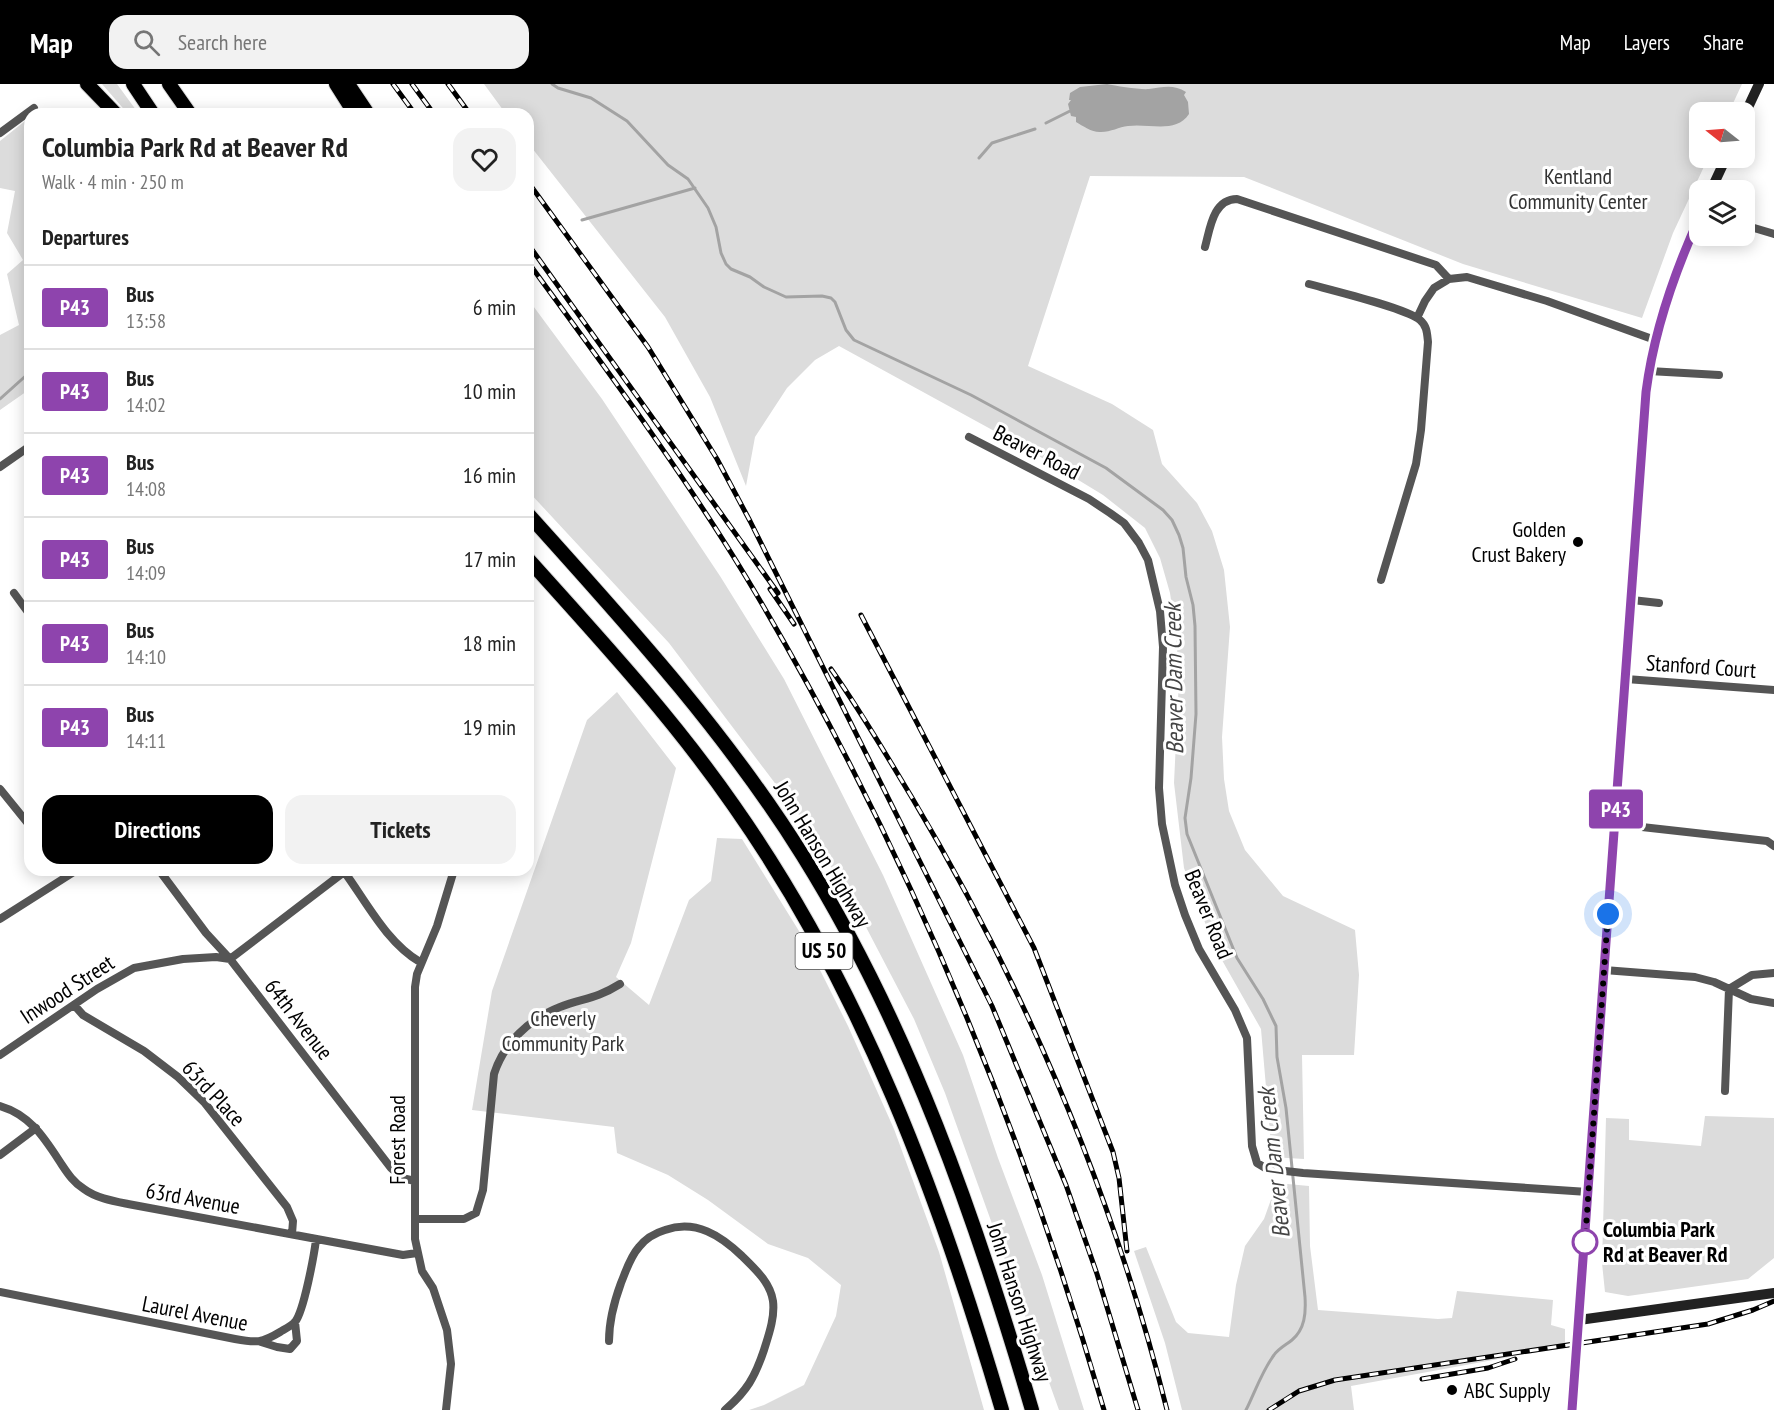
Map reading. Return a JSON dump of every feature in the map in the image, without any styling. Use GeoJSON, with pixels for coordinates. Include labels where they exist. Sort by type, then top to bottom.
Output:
{"type":"FeatureCollection","features":[{"type":"Feature","properties":{"kind":"highway"},"geometry":{"type":"LineString","coordinates":[[87,84],[110,108]]}},
{"type":"Feature","properties":{"kind":"highway"},"geometry":{"type":"LineString","coordinates":[[133,84],[149,108]]}},
{"type":"Feature","properties":{"kind":"highway"},"geometry":{"type":"LineString","coordinates":[[169,84],[186,108]]}},
{"type":"Feature","properties":{"kind":"highway"},"geometry":{"type":"LineString","coordinates":[[336,84],[352,108]]}},
{"type":"Feature","properties":{"kind":"highway"},"geometry":{"type":"LineString","coordinates":[[348,84],[364,108]]}},
{"type":"Feature","properties":{"kind":"highway","name":"John Hanson Highway"},"geometry":{"type":"LineString","coordinates":[[534,521],[654,654],[700,711],[768,803],[830,902],[894,1027],[930,1111],[985,1260],[1032,1410]]}},
{"type":"Feature","properties":{"kind":"highway","name":"US 50"},"geometry":{"type":"LineString","coordinates":[[534,566],[618,658],[698,756],[752,833],[818,940],[861,1024],[911,1139],[963,1284],[1002,1410]]}},
{"type":"Feature","properties":{"kind":"street"},"geometry":{"type":"LineString","coordinates":[[1751,102],[1759,84]]}},
{"type":"Feature","properties":{"kind":"street"},"geometry":{"type":"LineString","coordinates":[[0,134],[24,116]]}},
{"type":"Feature","properties":{"kind":"street"},"geometry":{"type":"LineString","coordinates":[[1205,247],[1218,208],[1225,201],[1237,199],[1436,265],[1449,279]]}},
{"type":"Feature","properties":{"kind":"street"},"geometry":{"type":"LineString","coordinates":[[1755,228],[1774,234]]}},
{"type":"Feature","properties":{"kind":"street"},"geometry":{"type":"LineString","coordinates":[[1572,1410],[1632,600],[1639,474],[1649,371],[1655,340],[1676,273],[1689,242]]}},
{"type":"Feature","properties":{"kind":"street"},"geometry":{"type":"LineString","coordinates":[[1417,318],[1434,288],[1449,279],[1467,277],[1547,301],[1655,340]]}},
{"type":"Feature","properties":{"kind":"street"},"geometry":{"type":"LineString","coordinates":[[1309,284],[1417,318],[1423,322],[1427,330],[1422,430],[1416,464],[1381,580]]}},
{"type":"Feature","properties":{"kind":"street"},"geometry":{"type":"LineString","coordinates":[[1649,371],[1719,375]]}},
{"type":"Feature","properties":{"kind":"street","name":"Beaver Road"},"geometry":{"type":"LineString","coordinates":[[969,437],[1089,499],[1110,513],[1124,523],[1148,560],[1160,611],[1163,647],[1159,788],[1168,858],[1185,915],[1199,949],[1235,1010],[1247,1038],[1252,1146],[1255,1160],[1263,1167],[1276,1171],[1588,1192]]}},
{"type":"Feature","properties":{"kind":"street"},"geometry":{"type":"LineString","coordinates":[[0,467],[24,450]]}},
{"type":"Feature","properties":{"kind":"street"},"geometry":{"type":"LineString","coordinates":[[14,593],[24,607]]}},
{"type":"Feature","properties":{"kind":"street"},"geometry":{"type":"LineString","coordinates":[[1632,600],[1659,603]]}},
{"type":"Feature","properties":{"kind":"street","name":"Stanford Court"},"geometry":{"type":"LineString","coordinates":[[1626,679],[1774,690]]}},
{"type":"Feature","properties":{"kind":"street"},"geometry":{"type":"LineString","coordinates":[[0,789],[24,819]]}},
{"type":"Feature","properties":{"kind":"street"},"geometry":{"type":"LineString","coordinates":[[1614,824],[1767,841],[1774,846]]}},
{"type":"Feature","properties":{"kind":"street"},"geometry":{"type":"LineString","coordinates":[[0,919],[64,876]]}},
{"type":"Feature","properties":{"kind":"street","name":"64th Avenue"},"geometry":{"type":"LineString","coordinates":[[163,876],[391,1168],[402,1178],[415,1181]]}},
{"type":"Feature","properties":{"kind":"street"},"geometry":{"type":"LineString","coordinates":[[230,959],[338,876]]}},
{"type":"Feature","properties":{"kind":"street"},"geometry":{"type":"LineString","coordinates":[[348,876],[393,939],[405,952],[420,962]]}},
{"type":"Feature","properties":{"kind":"street","name":"Forest Road"},"geometry":{"type":"LineString","coordinates":[[446,1410],[451,1364],[447,1330],[433,1288],[422,1270],[417,1253],[415,987],[420,962],[431,942],[452,876]]}},
{"type":"Feature","properties":{"kind":"street","name":"Inwood Street"},"geometry":{"type":"LineString","coordinates":[[0,1055],[97,989],[134,968],[165,961],[200,957],[230,959]]}},
{"type":"Feature","properties":{"kind":"street"},"geometry":{"type":"LineString","coordinates":[[1604,970],[1692,976],[1751,999],[1774,1003]]}},
{"type":"Feature","properties":{"kind":"street"},"geometry":{"type":"LineString","coordinates":[[1729,989],[1752,975],[1774,973]]}},
{"type":"Feature","properties":{"kind":"street"},"geometry":{"type":"LineString","coordinates":[[416,1219],[464,1219],[476,1213],[483,1190],[492,1085],[497,1064],[508,1045],[519,1033],[544,1015],[563,1006],[598,997],[620,984]]}},
{"type":"Feature","properties":{"kind":"street"},"geometry":{"type":"LineString","coordinates":[[1725,1091],[1729,989]]}},
{"type":"Feature","properties":{"kind":"street","name":"63rd Place"},"geometry":{"type":"LineString","coordinates":[[75,1006],[83,1015],[164,1066],[204,1102],[286,1207],[293,1221],[292,1234]]}},
{"type":"Feature","properties":{"kind":"street","name":"63rd Avenue"},"geometry":{"type":"LineString","coordinates":[[0,1106],[20,1113],[36,1128],[72,1179],[84,1190],[97,1196],[316,1240],[403,1255],[417,1253]]}},
{"type":"Feature","properties":{"kind":"street"},"geometry":{"type":"LineString","coordinates":[[0,1155],[36,1128]]}},
{"type":"Feature","properties":{"kind":"street"},"geometry":{"type":"LineString","coordinates":[[609,1341],[612,1313],[619,1289],[639,1246],[654,1234],[674,1227],[700,1228],[717,1236],[738,1252],[764,1279],[773,1300],[770,1329],[754,1377],[746,1390],[725,1410]]}},
{"type":"Feature","properties":{"kind":"street"},"geometry":{"type":"LineString","coordinates":[[261,1342],[285,1349],[295,1345],[298,1337],[295,1322],[310,1276],[316,1240]]}},
{"type":"Feature","properties":{"kind":"street","name":"Laurel Avenue"},"geometry":{"type":"LineString","coordinates":[[0,1292],[253,1343],[269,1339],[295,1322]]}},
{"type":"Feature","properties":{"kind":"street"},"geometry":{"type":"LineString","coordinates":[[1579,1320],[1774,1293]]}},
{"type":"Feature","properties":{"kind":"green space"},"geometry":{"type":"Polygon","coordinates":[[[102,84],[117,84],[135,108],[123,108],[102,84]]]}},
{"type":"Feature","properties":{"kind":"green space","name":"Kentland Community Center"},"geometry":{"type":"Polygon","coordinates":[[[484,84],[1742,84],[1734,102],[1689,102],[1689,168],[1703,168],[1698,180],[1689,180],[1689,199],[1673,233],[1642,318],[1463,264],[1244,177],[1090,176],[1028,366],[1112,404],[1153,430],[1162,464],[1197,503],[1212,531],[1224,570],[1230,627],[1222,737],[1224,779],[1229,811],[1245,850],[1283,896],[1355,930],[1359,975],[1354,1055],[1302,1055],[1304,1159],[1272,1157],[1261,1029],[1214,946],[1184,868],[1174,783],[1179,679],[1176,634],[1170,593],[1160,558],[1145,528],[1103,495],[1029,450],[839,346],[815,360],[787,388],[755,437],[746,486],[710,397],[665,317],[534,151],[534,108],[502,108],[484,84]]]}},
{"type":"Feature","properties":{"kind":"green space"},"geometry":{"type":"Polygon","coordinates":[[[24,122],[24,393],[0,410],[0,335],[19,325],[7,274],[23,260],[7,233],[15,191],[0,188],[0,141],[24,122]]]}},
{"type":"Feature","properties":{"kind":"green space"},"geometry":{"type":"Polygon","coordinates":[[[534,307],[602,399],[720,576],[784,679],[883,875],[963,1055],[998,1158],[1042,1275],[1084,1410],[1059,1410],[945,1093],[914,1019],[855,906],[799,815],[669,643],[534,497],[534,307]]]}},
{"type":"Feature","properties":{"kind":"green space","name":"Cheverly Community Park"},"geometry":{"type":"Polygon","coordinates":[[[617,692],[676,768],[631,943],[616,977],[649,1005],[689,900],[711,881],[717,838],[742,839],[807,944],[848,1026],[894,1129],[939,1252],[984,1410],[749,1410],[804,1385],[836,1316],[841,1285],[808,1258],[768,1244],[708,1200],[668,1175],[617,1153],[614,1127],[472,1110],[492,991],[587,720],[617,692]]]}},
{"type":"Feature","properties":{"kind":"green space"},"geometry":{"type":"Polygon","coordinates":[[[1705,1116],[1774,1118],[1774,1258],[1748,1279],[1628,1296],[1605,1292],[1602,1263],[1606,1118],[1629,1119],[1629,1140],[1701,1146],[1705,1116]]]}},
{"type":"Feature","properties":{"kind":"green space"},"geometry":{"type":"Polygon","coordinates":[[[1277,1183],[1309,1186],[1310,1246],[1318,1310],[1438,1319],[1452,1318],[1457,1291],[1553,1300],[1551,1325],[1565,1329],[1565,1347],[1351,1386],[1354,1410],[1182,1410],[1165,1343],[1134,1251],[1146,1247],[1176,1322],[1188,1333],[1229,1337],[1236,1285],[1245,1246],[1264,1219],[1277,1183]]]}},
{"type":"Feature","properties":{"kind":"shaded area"},"geometry":{"type":"Polygon","coordinates":[[[1107,84],[1140,89],[1177,88],[1186,92],[1184,95],[1188,102],[1189,114],[1184,120],[1170,126],[1136,125],[1105,132],[1091,130],[1076,122],[1076,117],[1071,116],[1068,104],[1071,100],[1069,100],[1070,93],[1080,87],[1107,84]]]}},
{"type":"Feature","properties":{"kind":"waterway","name":"Beaver Dam Creek"},"geometry":{"type":"LineString","coordinates":[[552,84],[591,98],[627,121],[668,165],[688,179],[708,208],[716,227],[721,253],[731,269],[786,297],[831,298],[835,302],[846,330],[854,340],[971,395],[1106,468],[1163,510],[1172,520],[1183,548],[1195,626],[1196,714],[1185,818],[1187,834],[1237,958],[1263,999],[1276,1026],[1277,1057],[1286,1108],[1305,1297],[1305,1315],[1300,1331],[1278,1350],[1270,1361],[1246,1410]]}},
{"type":"Feature","properties":{"kind":"waterway"},"geometry":{"type":"LineString","coordinates":[[1046,123],[1070,111]]}},
{"type":"Feature","properties":{"kind":"waterway"},"geometry":{"type":"LineString","coordinates":[[979,158],[992,143],[1035,129]]}},
{"type":"Feature","properties":{"kind":"waterway"},"geometry":{"type":"LineString","coordinates":[[582,220],[695,188]]}},
{"type":"Feature","properties":{"kind":"waterway"},"geometry":{"type":"LineString","coordinates":[[0,399],[24,377]]}},
{"type":"Feature","properties":{"kind":"railway"},"geometry":{"type":"LineString","coordinates":[[393,84],[411,108]]}},
{"type":"Feature","properties":{"kind":"railway"},"geometry":{"type":"LineString","coordinates":[[412,84],[430,108]]}},
{"type":"Feature","properties":{"kind":"railway"},"geometry":{"type":"LineString","coordinates":[[448,84],[466,108]]}},
{"type":"Feature","properties":{"kind":"railway"},"geometry":{"type":"LineString","coordinates":[[534,190],[648,347],[717,459],[992,1006],[1066,1185],[1097,1274],[1138,1410]]}},
{"type":"Feature","properties":{"kind":"railway"},"geometry":{"type":"LineString","coordinates":[[534,252],[778,593]]}},
{"type":"Feature","properties":{"kind":"railway"},"geometry":{"type":"LineString","coordinates":[[534,270],[640,417],[721,536],[803,675],[856,776],[952,982],[995,1087],[1071,1301],[1104,1410]]}},
{"type":"Feature","properties":{"kind":"railway"},"geometry":{"type":"LineString","coordinates":[[770,589],[794,624]]}},
{"type":"Feature","properties":{"kind":"railway"},"geometry":{"type":"LineString","coordinates":[[861,615],[1034,948],[1113,1152],[1119,1178],[1127,1251]]}},
{"type":"Feature","properties":{"kind":"railway"},"geometry":{"type":"LineString","coordinates":[[831,669],[882,748],[953,868],[1028,1017],[1062,1094],[1120,1250],[1167,1410]]}},
{"type":"Feature","properties":{"kind":"railway"},"geometry":{"type":"LineString","coordinates":[[1269,1410],[1299,1391],[1335,1380],[1708,1324],[1774,1301]]}},
{"type":"Feature","properties":{"kind":"railway"},"geometry":{"type":"LineString","coordinates":[[1422,1379],[1488,1368],[1515,1359]]}},
{"type":"Feature","properties":{"kind":"bus line","name":"P43"},"geometry":{"type":"LineString","coordinates":[[1572,1410],[1646,392],[1661,317],[1689,239]]}},
{"type":"Feature","properties":{"kind":"place","name":"Golden Crust Bakery"},"geometry":{"type":"Point","coordinates":[1578,542]}},
{"type":"Feature","properties":{"kind":"place","name":"Columbia Park Rd at Beaver Rd"},"geometry":{"type":"Point","coordinates":[1585,1242]}},
{"type":"Feature","properties":{"kind":"place","name":"ABC Supply"},"geometry":{"type":"Point","coordinates":[1452,1390]}},
{"type":"Feature","properties":{"kind":"route"},"geometry":{"type":"LineString","coordinates":[[1585,1242],[1608,914]]}}]}
